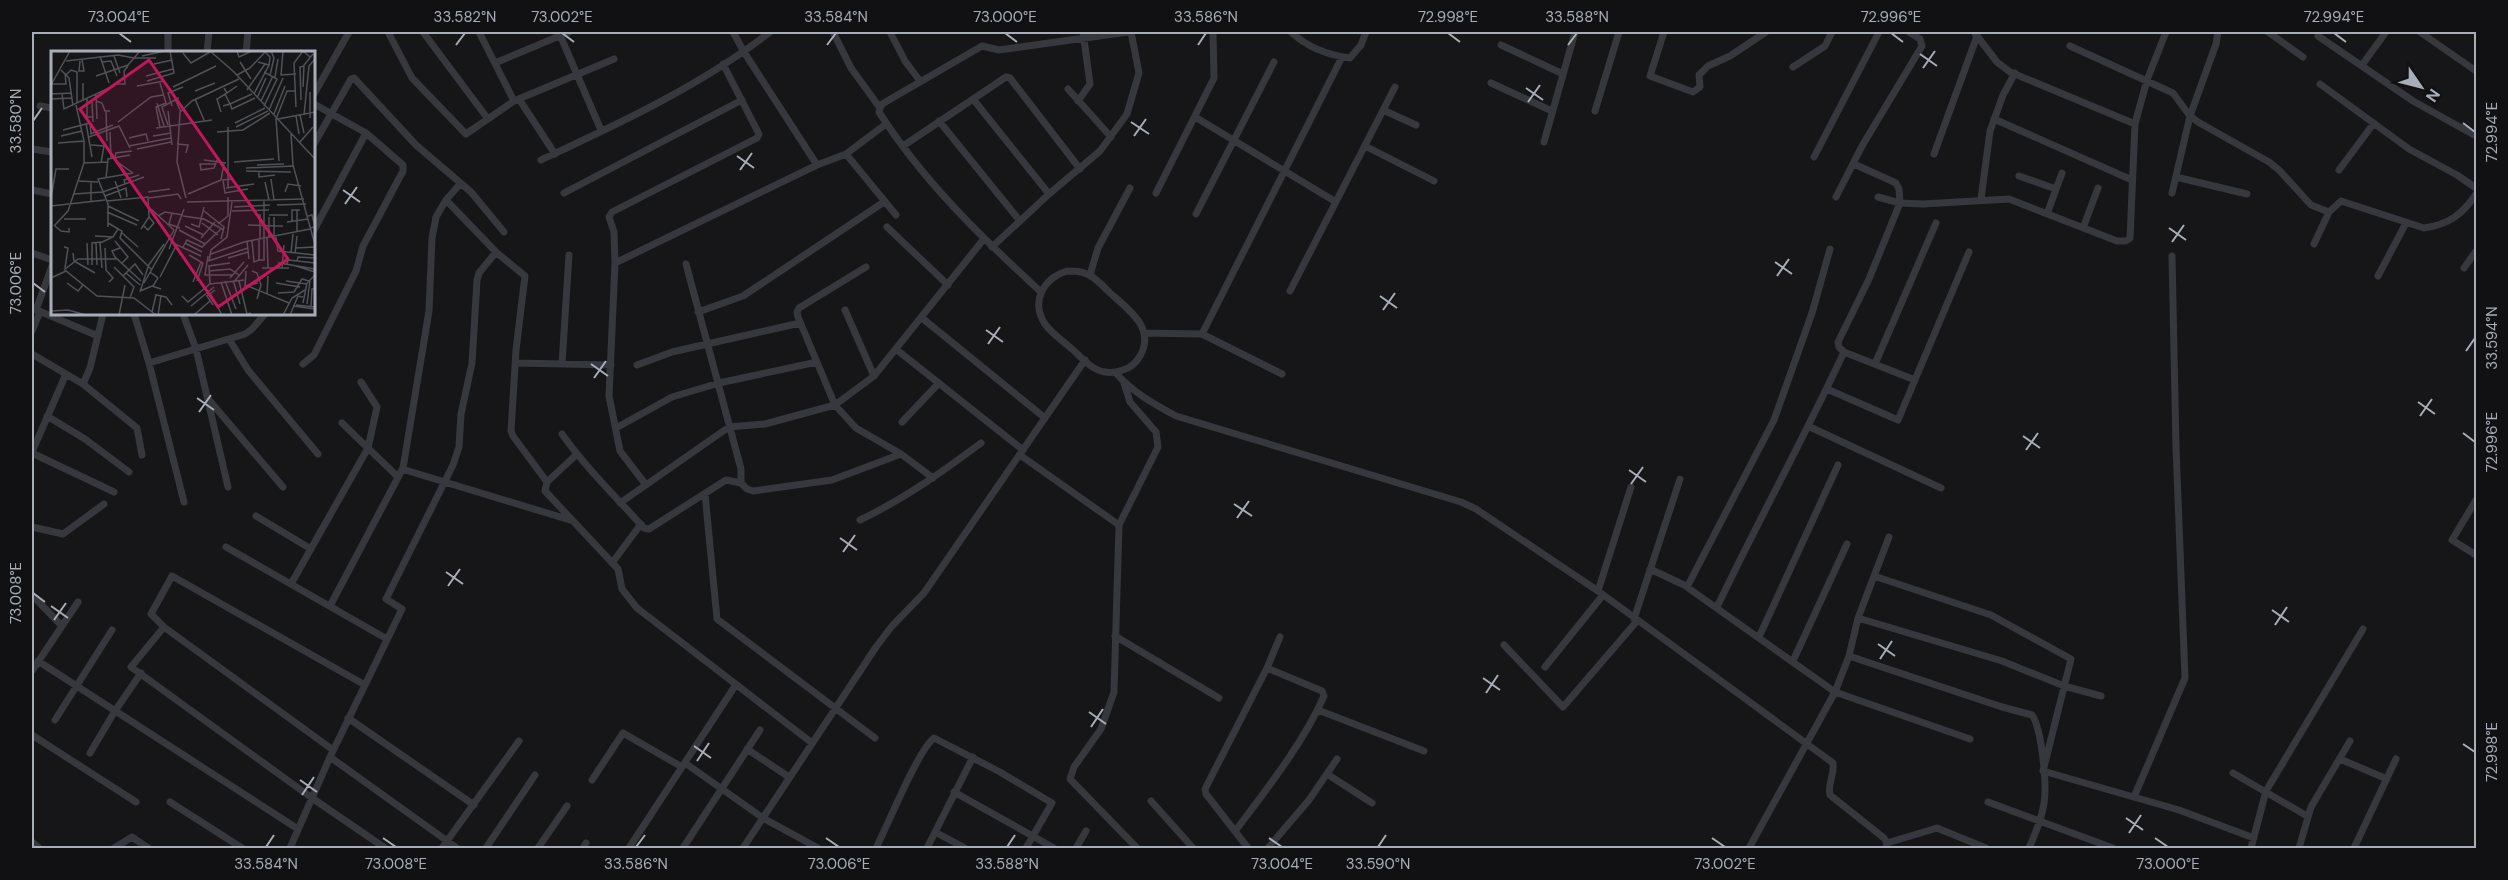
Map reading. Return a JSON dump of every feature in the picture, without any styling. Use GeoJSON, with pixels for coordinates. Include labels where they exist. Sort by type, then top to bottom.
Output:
{"type":"FeatureCollection","features":[{"type":"Feature","properties":{"kind":"street"},"geometry":{"type":"LineString","coordinates":[[168,32],[168,51]]}},
{"type":"Feature","properties":{"kind":"street"},"geometry":{"type":"LineString","coordinates":[[207,51],[209,32]]}},
{"type":"Feature","properties":{"kind":"street"},"geometry":{"type":"LineString","coordinates":[[246,51],[248,32]]}},
{"type":"Feature","properties":{"kind":"street"},"geometry":{"type":"LineString","coordinates":[[315,92],[349,32]]}},
{"type":"Feature","properties":{"kind":"street"},"geometry":{"type":"LineString","coordinates":[[388,32],[412,78],[466,134],[517,100],[614,59]]}},
{"type":"Feature","properties":{"kind":"street"},"geometry":{"type":"LineString","coordinates":[[423,32],[488,119]]}},
{"type":"Feature","properties":{"kind":"street"},"geometry":{"type":"LineString","coordinates":[[479,32],[517,100],[555,154]]}},
{"type":"Feature","properties":{"kind":"street"},"geometry":{"type":"LineString","coordinates":[[495,63],[569,32]]}},
{"type":"Feature","properties":{"kind":"street"},"geometry":{"type":"LineString","coordinates":[[733,32],[817,165]]}},
{"type":"Feature","properties":{"kind":"street"},"geometry":{"type":"LineString","coordinates":[[542,160],[650,106],[744,52],[770,32]]}},
{"type":"Feature","properties":{"kind":"street"},"geometry":{"type":"LineString","coordinates":[[833,32],[851,68],[880,108]]}},
{"type":"Feature","properties":{"kind":"street"},"geometry":{"type":"LineString","coordinates":[[890,32],[905,61],[920,81]]}},
{"type":"Feature","properties":{"kind":"street"},"geometry":{"type":"LineString","coordinates":[[992,247],[1049,194],[1080,170],[1111,137],[1128,114],[1139,73],[1130,32],[1083,35],[999,50],[982,46],[882,104],[880,108],[879,112],[886,124],[949,204],[983,240],[1041,292]]}},
{"type":"Feature","properties":{"kind":"street"},"geometry":{"type":"LineString","coordinates":[[1156,193],[1214,78],[1213,32]]}},
{"type":"Feature","properties":{"kind":"street"},"geometry":{"type":"LineString","coordinates":[[1291,32],[1310,46],[1350,58],[1357,52],[1366,32]]}},
{"type":"Feature","properties":{"kind":"street"},"geometry":{"type":"LineString","coordinates":[[1544,142],[1575,32]]}},
{"type":"Feature","properties":{"kind":"street"},"geometry":{"type":"LineString","coordinates":[[1595,111],[1619,32]]}},
{"type":"Feature","properties":{"kind":"street"},"geometry":{"type":"LineString","coordinates":[[1664,32],[1650,76],[1693,92],[1700,87],[1699,75],[1708,66],[1730,56],[1766,32]]}},
{"type":"Feature","properties":{"kind":"street"},"geometry":{"type":"LineString","coordinates":[[1793,67],[1825,45],[1832,32]]}},
{"type":"Feature","properties":{"kind":"street"},"geometry":{"type":"LineString","coordinates":[[1814,157],[1879,32]]}},
{"type":"Feature","properties":{"kind":"street"},"geometry":{"type":"LineString","coordinates":[[1836,197],[1922,46],[1920,39],[1909,32]]}},
{"type":"Feature","properties":{"kind":"street"},"geometry":{"type":"LineString","coordinates":[[1878,197],[1923,204],[2009,199],[2117,241],[2126,242],[2130,238],[2135,124],[2147,80],[2166,32]]}},
{"type":"Feature","properties":{"kind":"street"},"geometry":{"type":"LineString","coordinates":[[2172,193],[2190,116],[2216,44],[2218,32]]}},
{"type":"Feature","properties":{"kind":"street"},"geometry":{"type":"LineString","coordinates":[[2268,32],[2304,57]]}},
{"type":"Feature","properties":{"kind":"street"},"geometry":{"type":"LineString","coordinates":[[2362,65],[2386,32]]}},
{"type":"Feature","properties":{"kind":"street"},"geometry":{"type":"LineString","coordinates":[[2420,32],[2476,71]]}},
{"type":"Feature","properties":{"kind":"street"},"geometry":{"type":"LineString","coordinates":[[1975,34],[1997,62],[2014,74],[2135,124]]}},
{"type":"Feature","properties":{"kind":"street"},"geometry":{"type":"LineString","coordinates":[[1934,154],[1975,34]]}},
{"type":"Feature","properties":{"kind":"street"},"geometry":{"type":"LineString","coordinates":[[1078,101],[1090,84],[1083,35]]}},
{"type":"Feature","properties":{"kind":"street"},"geometry":{"type":"LineString","coordinates":[[560,36],[601,130]]}},
{"type":"Feature","properties":{"kind":"street"},"geometry":{"type":"LineString","coordinates":[[2318,36],[2414,101],[2476,136]]}},
{"type":"Feature","properties":{"kind":"street"},"geometry":{"type":"LineString","coordinates":[[1501,45],[1563,74]]}},
{"type":"Feature","properties":{"kind":"street"},"geometry":{"type":"LineString","coordinates":[[2070,46],[2172,93],[2190,116],[2269,162],[2311,205],[2329,212]]}},
{"type":"Feature","properties":{"kind":"street"},"geometry":{"type":"LineString","coordinates":[[1202,334],[1342,57]]}},
{"type":"Feature","properties":{"kind":"street"},"geometry":{"type":"LineString","coordinates":[[1196,214],[1274,62]]}},
{"type":"Feature","properties":{"kind":"street"},"geometry":{"type":"LineString","coordinates":[[646,485],[623,457],[609,396],[615,263],[614,232],[609,217],[612,212],[757,138],[759,134],[723,64]]}},
{"type":"Feature","properties":{"kind":"street"},"geometry":{"type":"LineString","coordinates":[[1981,199],[1990,131],[2014,74]]}},
{"type":"Feature","properties":{"kind":"street"},"geometry":{"type":"LineString","coordinates":[[903,146],[1006,77],[1010,78],[1080,170]]}},
{"type":"Feature","properties":{"kind":"street"},"geometry":{"type":"LineString","coordinates":[[315,142],[351,79],[354,78],[416,145],[471,192],[504,232]]}},
{"type":"Feature","properties":{"kind":"street"},"geometry":{"type":"LineString","coordinates":[[1491,83],[1552,111]]}},
{"type":"Feature","properties":{"kind":"street"},"geometry":{"type":"LineString","coordinates":[[2320,84],[2409,149],[2476,188]]}},
{"type":"Feature","properties":{"kind":"street"},"geometry":{"type":"LineString","coordinates":[[1290,291],[1395,87]]}},
{"type":"Feature","properties":{"kind":"street"},"geometry":{"type":"LineString","coordinates":[[1068,88],[1111,137]]}},
{"type":"Feature","properties":{"kind":"street"},"geometry":{"type":"LineString","coordinates":[[973,99],[1049,194]]}},
{"type":"Feature","properties":{"kind":"street"},"geometry":{"type":"LineString","coordinates":[[564,193],[742,100]]}},
{"type":"Feature","properties":{"kind":"street"},"geometry":{"type":"LineString","coordinates":[[303,364],[314,355],[356,271],[368,236],[403,171],[403,165],[366,133],[315,105]]}},
{"type":"Feature","properties":{"kind":"street"},"geometry":{"type":"LineString","coordinates":[[40,106],[51,108]]}},
{"type":"Feature","properties":{"kind":"street"},"geometry":{"type":"LineString","coordinates":[[1383,110],[1416,125]]}},
{"type":"Feature","properties":{"kind":"street"},"geometry":{"type":"LineString","coordinates":[[1195,117],[1336,202]]}},
{"type":"Feature","properties":{"kind":"street"},"geometry":{"type":"LineString","coordinates":[[1994,119],[2132,180]]}},
{"type":"Feature","properties":{"kind":"street"},"geometry":{"type":"LineString","coordinates":[[939,122],[1020,221]]}},
{"type":"Feature","properties":{"kind":"street"},"geometry":{"type":"LineString","coordinates":[[2339,170],[2374,123]]}},
{"type":"Feature","properties":{"kind":"street"},"geometry":{"type":"LineString","coordinates":[[615,263],[817,165],[846,154],[886,124]]}},
{"type":"Feature","properties":{"kind":"street"},"geometry":{"type":"LineString","coordinates":[[315,228],[366,133]]}},
{"type":"Feature","properties":{"kind":"street"},"geometry":{"type":"LineString","coordinates":[[1365,146],[1434,181]]}},
{"type":"Feature","properties":{"kind":"street"},"geometry":{"type":"LineString","coordinates":[[32,149],[51,152]]}},
{"type":"Feature","properties":{"kind":"street"},"geometry":{"type":"LineString","coordinates":[[846,154],[896,215]]}},
{"type":"Feature","properties":{"kind":"street"},"geometry":{"type":"LineString","coordinates":[[1854,164],[1896,183],[1900,202],[1869,279],[1838,342],[1839,347],[1844,352],[1915,380]]}},
{"type":"Feature","properties":{"kind":"street"},"geometry":{"type":"LineString","coordinates":[[2047,214],[2062,173]]}},
{"type":"Feature","properties":{"kind":"street"},"geometry":{"type":"LineString","coordinates":[[2019,176],[2056,189]]}},
{"type":"Feature","properties":{"kind":"street"},"geometry":{"type":"LineString","coordinates":[[2176,177],[2247,194]]}},
{"type":"Feature","properties":{"kind":"street"},"geometry":{"type":"LineString","coordinates":[[330,606],[400,473],[429,310],[432,238],[436,217],[446,200],[460,184]]}},
{"type":"Feature","properties":{"kind":"street"},"geometry":{"type":"LineString","coordinates":[[1090,275],[1098,249],[1130,188]]}},
{"type":"Feature","properties":{"kind":"street"},"geometry":{"type":"LineString","coordinates":[[2083,228],[2098,188]]}},
{"type":"Feature","properties":{"kind":"street"},"geometry":{"type":"LineString","coordinates":[[32,190],[51,194]]}},
{"type":"Feature","properties":{"kind":"street"},"geometry":{"type":"LineString","coordinates":[[2314,244],[2329,212],[2337,203],[2348,202],[2424,228],[2438,227],[2455,219],[2476,194]]}},
{"type":"Feature","properties":{"kind":"street"},"geometry":{"type":"LineString","coordinates":[[446,200],[496,252],[525,276],[511,431],[547,482]]}},
{"type":"Feature","properties":{"kind":"street"},"geometry":{"type":"LineString","coordinates":[[698,312],[743,296],[884,202]]}},
{"type":"Feature","properties":{"kind":"street"},"geometry":{"type":"LineString","coordinates":[[1875,364],[1936,223]]}},
{"type":"Feature","properties":{"kind":"street"},"geometry":{"type":"LineString","coordinates":[[2378,276],[2406,223]]}},
{"type":"Feature","properties":{"kind":"street"},"geometry":{"type":"LineString","coordinates":[[887,227],[948,285]]}},
{"type":"Feature","properties":{"kind":"street"},"geometry":{"type":"LineString","coordinates":[[620,503],[729,428],[765,424],[835,405],[874,376],[983,240]]}},
{"type":"Feature","properties":{"kind":"street"},"geometry":{"type":"LineString","coordinates":[[1687,587],[1774,420],[1812,313],[1830,249]]}},
{"type":"Feature","properties":{"kind":"street"},"geometry":{"type":"LineString","coordinates":[[2464,268],[2476,251]]}},
{"type":"Feature","properties":{"kind":"street"},"geometry":{"type":"LineString","coordinates":[[293,847],[298,829],[331,753],[402,609],[386,599],[459,447],[461,414],[472,363],[477,280],[479,273],[496,252]]}},
{"type":"Feature","properties":{"kind":"street"},"geometry":{"type":"LineString","coordinates":[[1827,388],[1898,420],[1970,252]]}},
{"type":"Feature","properties":{"kind":"street"},"geometry":{"type":"LineString","coordinates":[[32,253],[51,260]]}},
{"type":"Feature","properties":{"kind":"street"},"geometry":{"type":"LineString","coordinates":[[562,364],[569,255]]}},
{"type":"Feature","properties":{"kind":"street"},"geometry":{"type":"LineString","coordinates":[[2134,797],[2185,678],[2176,447],[2172,256]]}},
{"type":"Feature","properties":{"kind":"street"},"geometry":{"type":"LineString","coordinates":[[686,264],[741,469],[741,483]]}},
{"type":"Feature","properties":{"kind":"street"},"geometry":{"type":"LineString","coordinates":[[866,267],[799,308],[797,312],[800,322],[835,405],[856,428],[901,454],[933,478]]}},
{"type":"Feature","properties":{"kind":"street"},"geometry":{"type":"LineString","coordinates":[[32,331],[36,310],[51,269]]}},
{"type":"Feature","properties":{"kind":"street"},"geometry":{"type":"LineString","coordinates":[[1079,271],[1090,275],[1137,317],[1144,333],[1143,351],[1137,361],[1127,369],[1116,372],[1104,372],[1093,368],[1046,326],[1040,315],[1038,304],[1041,292],[1056,274],[1079,271]]}},
{"type":"Feature","properties":{"kind":"street"},"geometry":{"type":"LineString","coordinates":[[36,310],[98,336]]}},
{"type":"Feature","properties":{"kind":"street"},"geometry":{"type":"LineString","coordinates":[[845,310],[874,376]]}},
{"type":"Feature","properties":{"kind":"street"},"geometry":{"type":"LineString","coordinates":[[83,384],[90,369],[103,315]]}},
{"type":"Feature","properties":{"kind":"street"},"geometry":{"type":"LineString","coordinates":[[134,315],[149,363],[184,502]]}},
{"type":"Feature","properties":{"kind":"street"},"geometry":{"type":"LineString","coordinates":[[149,363],[245,334],[264,315]]}},
{"type":"Feature","properties":{"kind":"street"},"geometry":{"type":"LineString","coordinates":[[184,317],[196,349],[228,487]]}},
{"type":"Feature","properties":{"kind":"street"},"geometry":{"type":"LineString","coordinates":[[922,318],[1045,418]]}},
{"type":"Feature","properties":{"kind":"street"},"geometry":{"type":"LineString","coordinates":[[637,365],[672,352],[800,322]]}},
{"type":"Feature","properties":{"kind":"street"},"geometry":{"type":"LineString","coordinates":[[1144,333],[1202,334],[1282,374]]}},
{"type":"Feature","properties":{"kind":"street"},"geometry":{"type":"LineString","coordinates":[[229,339],[248,370],[318,454]]}},
{"type":"Feature","properties":{"kind":"street"},"geometry":{"type":"LineString","coordinates":[[897,350],[1022,452],[1119,525]]}},
{"type":"Feature","properties":{"kind":"street"},"geometry":{"type":"LineString","coordinates":[[1717,607],[1757,524],[1810,427],[1844,352]]}},
{"type":"Feature","properties":{"kind":"street"},"geometry":{"type":"LineString","coordinates":[[32,354],[83,384],[137,428],[142,454]]}},
{"type":"Feature","properties":{"kind":"street"},"geometry":{"type":"LineString","coordinates":[[743,849],[834,708],[892,626],[924,593],[1084,360]]}},
{"type":"Feature","properties":{"kind":"street"},"geometry":{"type":"LineString","coordinates":[[616,428],[672,397],[719,383],[817,362]]}},
{"type":"Feature","properties":{"kind":"street"},"geometry":{"type":"LineString","coordinates":[[516,363],[611,365]]}},
{"type":"Feature","properties":{"kind":"street"},"geometry":{"type":"LineString","coordinates":[[1116,372],[1124,382],[1148,400],[1176,416],[1461,502],[1476,509],[1601,593],[1833,763],[1834,771],[1828,787],[1830,795],[1884,838],[1887,846],[1937,828],[1986,849]]}},
{"type":"Feature","properties":{"kind":"street"},"geometry":{"type":"LineString","coordinates":[[66,374],[32,453],[114,492]]}},
{"type":"Feature","properties":{"kind":"street"},"geometry":{"type":"LineString","coordinates":[[291,584],[368,448],[377,407],[361,382]]}},
{"type":"Feature","properties":{"kind":"street"},"geometry":{"type":"LineString","coordinates":[[1124,382],[1130,402],[1156,432],[1158,447],[1119,525],[1114,692],[1101,729],[1074,767],[1070,779],[1137,849]]}},
{"type":"Feature","properties":{"kind":"street"},"geometry":{"type":"LineString","coordinates":[[902,422],[939,383]]}},
{"type":"Feature","properties":{"kind":"street"},"geometry":{"type":"LineString","coordinates":[[207,399],[283,487]]}},
{"type":"Feature","properties":{"kind":"street"},"geometry":{"type":"LineString","coordinates":[[47,416],[85,439],[129,472]]}},
{"type":"Feature","properties":{"kind":"street"},"geometry":{"type":"LineString","coordinates":[[342,423],[368,448],[400,473],[443,482],[573,521]]}},
{"type":"Feature","properties":{"kind":"street"},"geometry":{"type":"LineString","coordinates":[[1810,427],[1941,488]]}},
{"type":"Feature","properties":{"kind":"street"},"geometry":{"type":"LineString","coordinates":[[562,434],[576,455],[644,528],[654,527],[726,480],[741,483],[753,491],[832,480],[901,454]]}},
{"type":"Feature","properties":{"kind":"street"},"geometry":{"type":"LineString","coordinates":[[860,520],[890,505],[933,478],[981,443]]}},
{"type":"Feature","properties":{"kind":"street"},"geometry":{"type":"LineString","coordinates":[[576,455],[547,482],[545,491],[612,563],[620,574],[619,583],[622,589],[641,612],[812,743]]}},
{"type":"Feature","properties":{"kind":"street"},"geometry":{"type":"LineString","coordinates":[[1759,637],[1838,465]]}},
{"type":"Feature","properties":{"kind":"street"},"geometry":{"type":"LineString","coordinates":[[1504,645],[1563,706],[1636,620],[1650,569],[1680,479]]}},
{"type":"Feature","properties":{"kind":"street"},"geometry":{"type":"LineString","coordinates":[[1545,667],[1601,593],[1631,487]]}},
{"type":"Feature","properties":{"kind":"street"},"geometry":{"type":"LineString","coordinates":[[705,494],[717,619],[875,738]]}},
{"type":"Feature","properties":{"kind":"street"},"geometry":{"type":"LineString","coordinates":[[2476,500],[2452,540],[2476,555]]}},
{"type":"Feature","properties":{"kind":"street"},"geometry":{"type":"LineString","coordinates":[[32,527],[63,534],[104,504]]}},
{"type":"Feature","properties":{"kind":"street"},"geometry":{"type":"LineString","coordinates":[[256,516],[311,549]]}},
{"type":"Feature","properties":{"kind":"street"},"geometry":{"type":"LineString","coordinates":[[612,563],[641,525]]}},
{"type":"Feature","properties":{"kind":"street"},"geometry":{"type":"LineString","coordinates":[[1749,849],[1835,692],[1849,656],[1858,618],[1889,537]]}},
{"type":"Feature","properties":{"kind":"street"},"geometry":{"type":"LineString","coordinates":[[1793,661],[1847,544]]}},
{"type":"Feature","properties":{"kind":"street"},"geometry":{"type":"LineString","coordinates":[[226,547],[387,639]]}},
{"type":"Feature","properties":{"kind":"street"},"geometry":{"type":"LineString","coordinates":[[1650,569],[1687,587],[1835,692],[1970,739]]}},
{"type":"Feature","properties":{"kind":"street"},"geometry":{"type":"LineString","coordinates":[[365,685],[172,576],[151,614],[164,627],[458,849]]}},
{"type":"Feature","properties":{"kind":"street"},"geometry":{"type":"LineString","coordinates":[[1874,576],[1990,615],[2071,659],[2043,771]]}},
{"type":"Feature","properties":{"kind":"street"},"geometry":{"type":"LineString","coordinates":[[32,595],[62,626]]}},
{"type":"Feature","properties":{"kind":"street"},"geometry":{"type":"LineString","coordinates":[[78,602],[34,666],[76,686],[298,829]]}},
{"type":"Feature","properties":{"kind":"street"},"geometry":{"type":"LineString","coordinates":[[1858,618],[2002,661],[2064,686],[2101,696]]}},
{"type":"Feature","properties":{"kind":"street"},"geometry":{"type":"LineString","coordinates":[[164,627],[131,667],[385,849]]}},
{"type":"Feature","properties":{"kind":"street"},"geometry":{"type":"LineString","coordinates":[[2251,849],[2266,791],[2363,629]]}},
{"type":"Feature","properties":{"kind":"street"},"geometry":{"type":"LineString","coordinates":[[55,720],[112,630]]}},
{"type":"Feature","properties":{"kind":"street"},"geometry":{"type":"LineString","coordinates":[[1115,636],[1219,698]]}},
{"type":"Feature","properties":{"kind":"street"},"geometry":{"type":"LineString","coordinates":[[1248,849],[1236,830],[1206,794],[1205,789],[1267,668],[1280,637]]}},
{"type":"Feature","properties":{"kind":"street"},"geometry":{"type":"LineString","coordinates":[[1849,656],[2032,715],[2038,723],[2040,735],[2045,801],[2040,822],[2029,849]]}},
{"type":"Feature","properties":{"kind":"street"},"geometry":{"type":"LineString","coordinates":[[1236,830],[1270,784],[1318,710],[1324,696],[1322,691],[1267,668]]}},
{"type":"Feature","properties":{"kind":"street"},"geometry":{"type":"LineString","coordinates":[[90,753],[141,674]]}},
{"type":"Feature","properties":{"kind":"street"},"geometry":{"type":"LineString","coordinates":[[629,849],[735,686]]}},
{"type":"Feature","properties":{"kind":"street"},"geometry":{"type":"LineString","coordinates":[[1318,710],[1424,751]]}},
{"type":"Feature","properties":{"kind":"street"},"geometry":{"type":"LineString","coordinates":[[348,718],[474,805]]}},
{"type":"Feature","properties":{"kind":"street"},"geometry":{"type":"LineString","coordinates":[[683,849],[759,730]]}},
{"type":"Feature","properties":{"kind":"street"},"geometry":{"type":"LineString","coordinates":[[592,780],[623,733],[683,765],[763,818],[818,849]]}},
{"type":"Feature","properties":{"kind":"street"},"geometry":{"type":"LineString","coordinates":[[32,735],[136,802]]}},
{"type":"Feature","properties":{"kind":"street"},"geometry":{"type":"LineString","coordinates":[[876,849],[929,741],[934,738],[973,757],[1052,802],[1026,849]]}},
{"type":"Feature","properties":{"kind":"street"},"geometry":{"type":"LineString","coordinates":[[442,849],[519,741]]}},
{"type":"Feature","properties":{"kind":"street"},"geometry":{"type":"LineString","coordinates":[[2299,849],[2307,816],[2350,741]]}},
{"type":"Feature","properties":{"kind":"street"},"geometry":{"type":"LineString","coordinates":[[747,749],[789,777]]}},
{"type":"Feature","properties":{"kind":"street"},"geometry":{"type":"LineString","coordinates":[[927,849],[973,757]]}},
{"type":"Feature","properties":{"kind":"street"},"geometry":{"type":"LineString","coordinates":[[1268,849],[1309,800],[1337,759]]}},
{"type":"Feature","properties":{"kind":"street"},"geometry":{"type":"LineString","coordinates":[[2340,759],[2387,779]]}},
{"type":"Feature","properties":{"kind":"street"},"geometry":{"type":"LineString","coordinates":[[2354,849],[2396,759]]}},
{"type":"Feature","properties":{"kind":"street"},"geometry":{"type":"LineString","coordinates":[[2043,771],[2179,810],[2254,838]]}},
{"type":"Feature","properties":{"kind":"street"},"geometry":{"type":"LineString","coordinates":[[2233,772],[2307,816]]}},
{"type":"Feature","properties":{"kind":"street"},"geometry":{"type":"LineString","coordinates":[[1327,774],[1372,803]]}},
{"type":"Feature","properties":{"kind":"street"},"geometry":{"type":"LineString","coordinates":[[486,849],[535,775]]}},
{"type":"Feature","properties":{"kind":"street"},"geometry":{"type":"LineString","coordinates":[[954,792],[1054,849]]}},
{"type":"Feature","properties":{"kind":"street"},"geometry":{"type":"LineString","coordinates":[[1151,801],[1193,849]]}},
{"type":"Feature","properties":{"kind":"street"},"geometry":{"type":"LineString","coordinates":[[170,802],[242,849]]}},
{"type":"Feature","properties":{"kind":"street"},"geometry":{"type":"LineString","coordinates":[[1988,802],[2113,849]]}},
{"type":"Feature","properties":{"kind":"street"},"geometry":{"type":"LineString","coordinates":[[538,849],[567,806]]}},
{"type":"Feature","properties":{"kind":"street"},"geometry":{"type":"LineString","coordinates":[[1076,849],[1086,831]]}},
{"type":"Feature","properties":{"kind":"street"},"geometry":{"type":"LineString","coordinates":[[935,832],[965,849]]}},
{"type":"Feature","properties":{"kind":"street"},"geometry":{"type":"LineString","coordinates":[[114,849],[132,837],[148,849]]}},
{"type":"Feature","properties":{"kind":"street"},"geometry":{"type":"LineString","coordinates":[[32,842],[39,849]]}}]}
